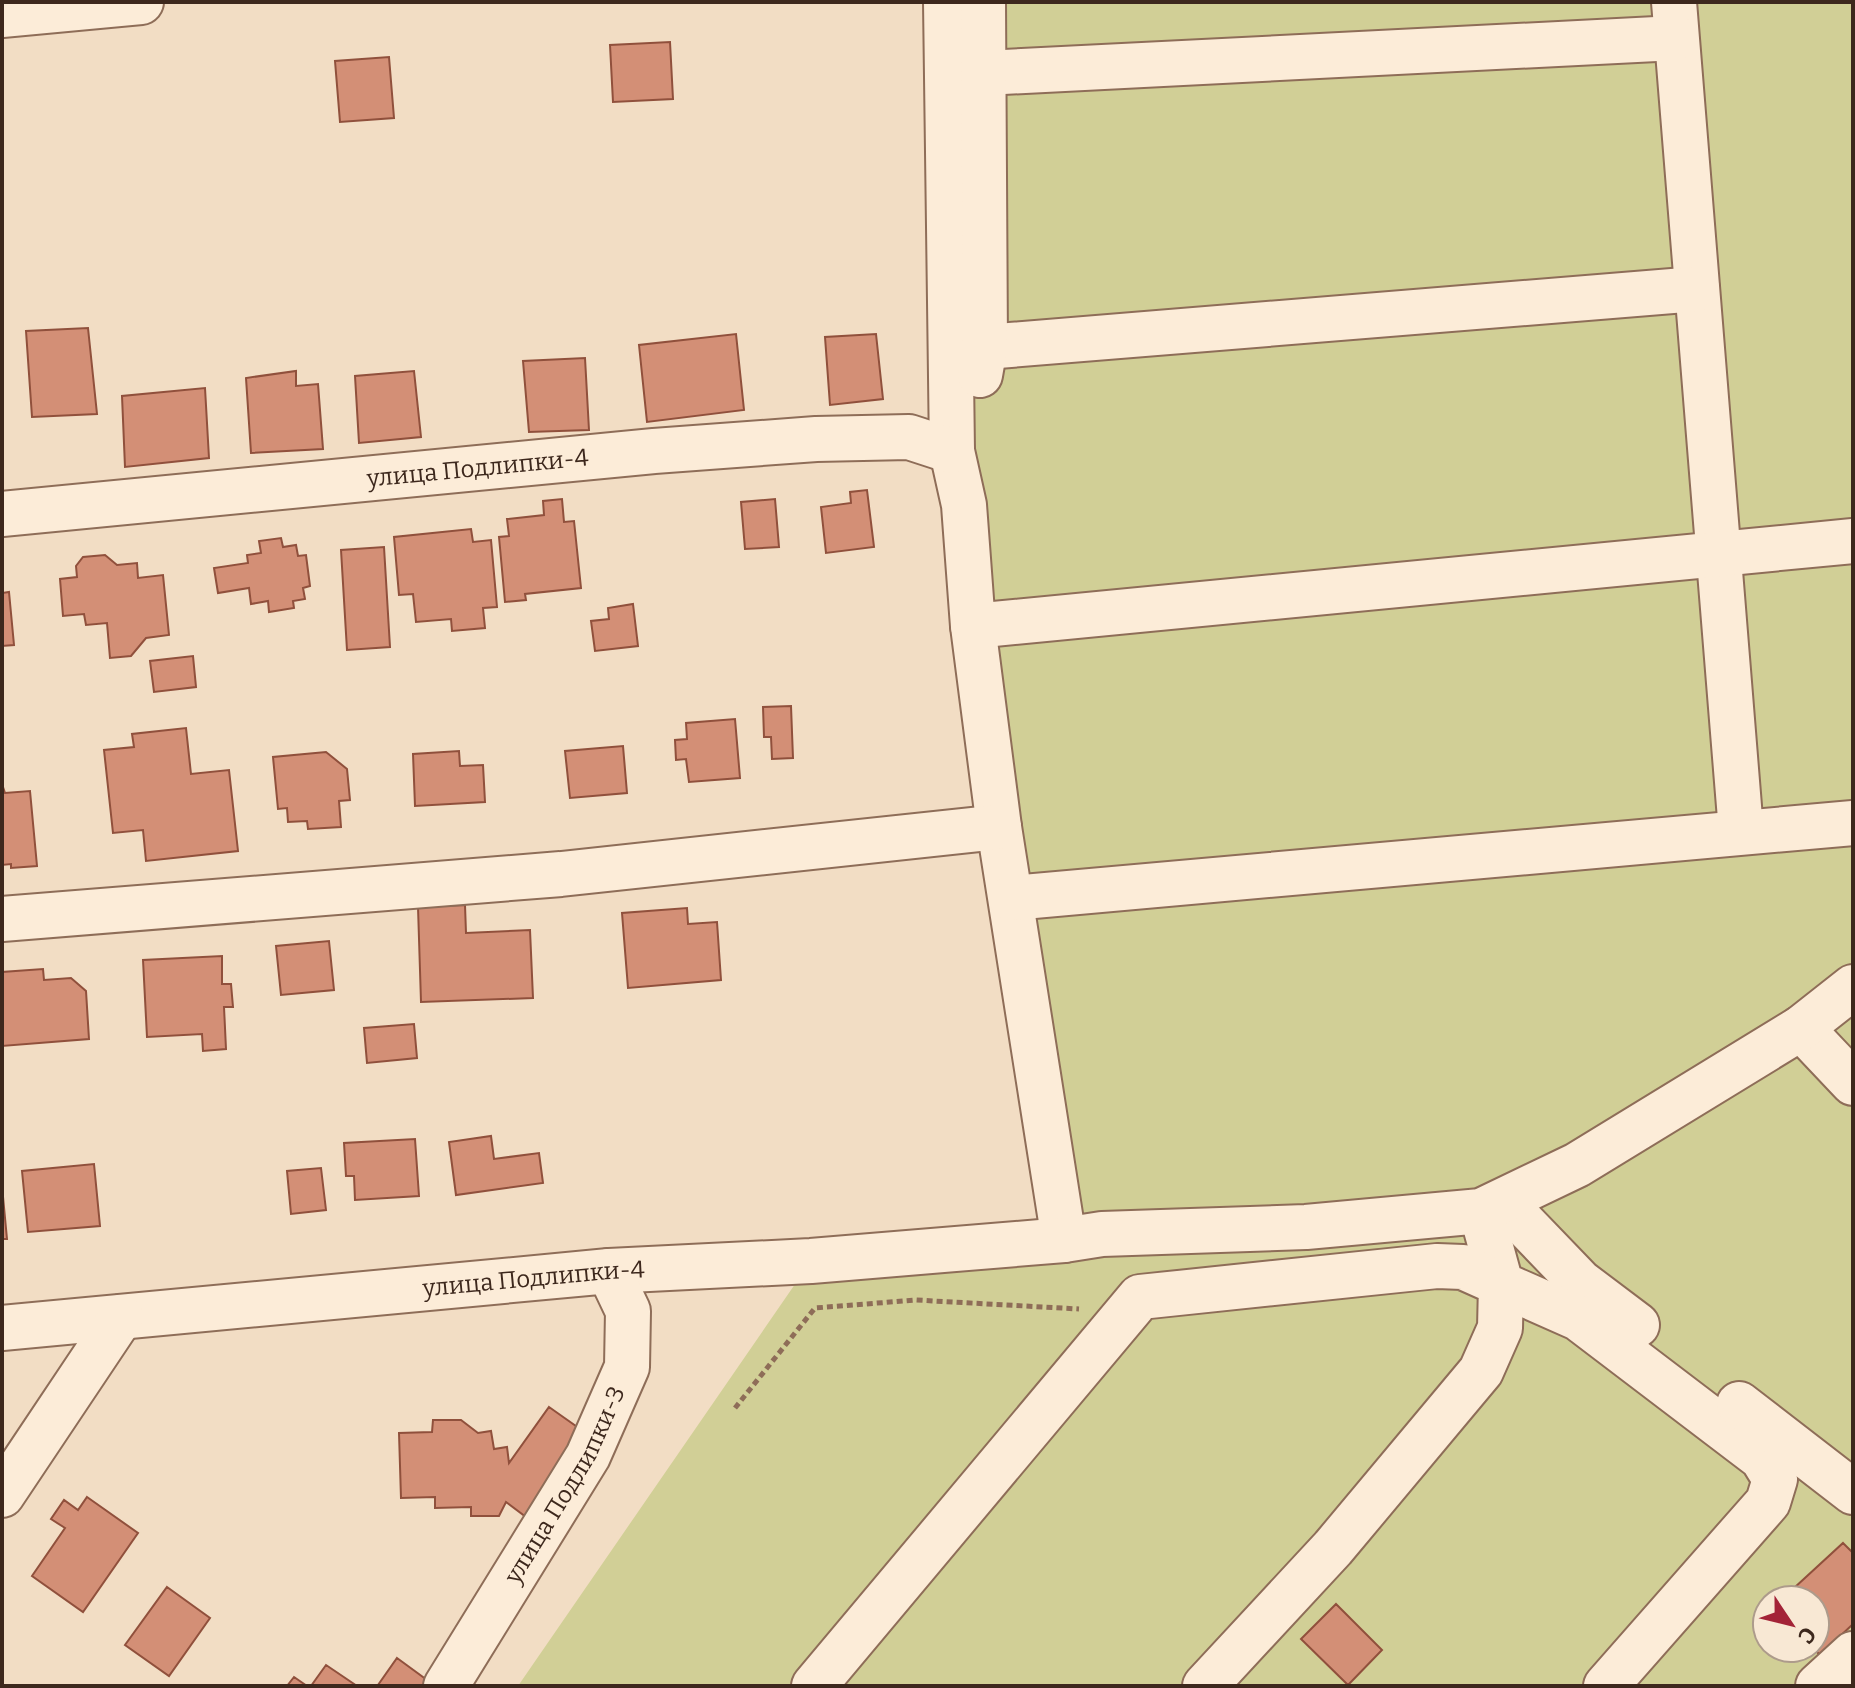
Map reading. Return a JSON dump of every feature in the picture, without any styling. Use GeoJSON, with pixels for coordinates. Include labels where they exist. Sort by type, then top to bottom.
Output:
{"type":"FeatureCollection","features":[{"type":"Feature","properties":{"kind":"street"},"geometry":{"type":"LineString","coordinates":[[2,15],[141,2]]}},
{"type":"Feature","properties":{"kind":"street"},"geometry":{"type":"LineString","coordinates":[[946,2],[957,472],[999,827],[1064,1240]]}},
{"type":"Feature","properties":{"kind":"street"},"geometry":{"type":"LineString","coordinates":[[957,472],[985,347],[983,2]]}},
{"type":"Feature","properties":{"kind":"street"},"geometry":{"type":"LineString","coordinates":[[984,73],[1675,20],[1741,831]]}},
{"type":"Feature","properties":{"kind":"street"},"geometry":{"type":"LineString","coordinates":[[985,347],[1697,289]]}},
{"type":"Feature","properties":{"kind":"street","name":"улица Подлипки-4"},"geometry":{"type":"LineString","coordinates":[[2,514],[654,451],[816,439],[909,437],[957,472]]}},
{"type":"Feature","properties":{"kind":"street"},"geometry":{"type":"LineString","coordinates":[[973,626],[1853,541]]}},
{"type":"Feature","properties":{"kind":"street"},"geometry":{"type":"LineString","coordinates":[[1011,898],[1853,823]]}},
{"type":"Feature","properties":{"kind":"street"},"geometry":{"type":"LineString","coordinates":[[2,919],[561,874],[999,827]]}},
{"type":"Feature","properties":{"kind":"street"},"geometry":{"type":"LineString","coordinates":[[1492,1207],[1577,1165],[1801,1028],[1853,987]]}},
{"type":"Feature","properties":{"kind":"street"},"geometry":{"type":"LineString","coordinates":[[1801,1028],[1853,1083]]}},
{"type":"Feature","properties":{"kind":"street"},"geometry":{"type":"LineString","coordinates":[[1205,1686],[1333,1548],[1481,1371],[1500,1328],[1501,1284],[1492,1207]]}},
{"type":"Feature","properties":{"kind":"street"},"geometry":{"type":"LineString","coordinates":[[1492,1207],[1580,1282],[1853,1492]]}},
{"type":"Feature","properties":{"kind":"street","name":"улица Подлипки-4"},"geometry":{"type":"LineString","coordinates":[[2,1328],[609,1271],[811,1261],[1064,1240],[1102,1234],[1306,1227],[1492,1207]]}},
{"type":"Feature","properties":{"kind":"street"},"geometry":{"type":"LineString","coordinates":[[814,1686],[1140,1297],[1437,1266],[1463,1267],[1578,1318],[1762,1458],[1775,1479],[1768,1502],[1606,1686]]}},
{"type":"Feature","properties":{"kind":"street","name":"улица Подлипки-3"},"geometry":{"type":"LineString","coordinates":[[446,1686],[588,1456],[627,1367],[628,1311],[609,1271]]}},
{"type":"Feature","properties":{"kind":"street"},"geometry":{"type":"LineString","coordinates":[[2,1495],[121,1317]]}},
{"type":"Feature","properties":{"kind":"street"},"geometry":{"type":"LineString","coordinates":[[1818,1686],[1853,1654]]}},
{"type":"Feature","properties":{"kind":"path"},"geometry":{"type":"LineString","coordinates":[[735,1408],[815,1308],[916,1300],[1074,1307],[1116,1325]]}},
{"type":"Feature","properties":{"kind":"shaded area"},"geometry":{"type":"Polygon","coordinates":[[[946,2],[1853,2],[1853,1686],[518,1686],[811,1261],[1064,1240],[973,626],[946,2]]]}},
{"type":"Feature","properties":{"kind":"building"},"geometry":{"type":"Polygon","coordinates":[[[670,42],[673,99],[613,102],[610,45],[670,42]]]}},
{"type":"Feature","properties":{"kind":"building"},"geometry":{"type":"Polygon","coordinates":[[[389,57],[394,118],[340,122],[335,61],[389,57]]]}},
{"type":"Feature","properties":{"kind":"building"},"geometry":{"type":"Polygon","coordinates":[[[88,328],[97,414],[32,417],[26,331],[88,328]]]}},
{"type":"Feature","properties":{"kind":"building"},"geometry":{"type":"Polygon","coordinates":[[[736,334],[744,410],[647,422],[639,345],[736,334]]]}},
{"type":"Feature","properties":{"kind":"building"},"geometry":{"type":"Polygon","coordinates":[[[876,334],[883,399],[830,405],[825,337],[876,334]]]}},
{"type":"Feature","properties":{"kind":"building"},"geometry":{"type":"Polygon","coordinates":[[[585,358],[589,430],[529,432],[523,361],[585,358]]]}},
{"type":"Feature","properties":{"kind":"building"},"geometry":{"type":"Polygon","coordinates":[[[296,371],[296,386],[318,384],[323,449],[251,453],[246,378],[296,371]]]}},
{"type":"Feature","properties":{"kind":"building"},"geometry":{"type":"Polygon","coordinates":[[[414,371],[421,437],[359,443],[355,376],[414,371]]]}},
{"type":"Feature","properties":{"kind":"building"},"geometry":{"type":"Polygon","coordinates":[[[205,388],[209,458],[125,467],[122,396],[205,388]]]}},
{"type":"Feature","properties":{"kind":"building"},"geometry":{"type":"Polygon","coordinates":[[[867,490],[874,547],[826,553],[821,507],[851,503],[850,492],[867,490]]]}},
{"type":"Feature","properties":{"kind":"building"},"geometry":{"type":"Polygon","coordinates":[[[562,499],[564,522],[574,521],[581,588],[525,594],[526,600],[505,602],[499,537],[509,536],[507,519],[544,515],[543,501],[562,499]]]}},
{"type":"Feature","properties":{"kind":"building"},"geometry":{"type":"Polygon","coordinates":[[[775,499],[779,547],[745,549],[741,502],[775,499]]]}},
{"type":"Feature","properties":{"kind":"building"},"geometry":{"type":"Polygon","coordinates":[[[471,529],[473,542],[491,540],[497,607],[483,608],[485,628],[452,631],[451,619],[416,622],[413,594],[399,595],[394,537],[471,529]]]}},
{"type":"Feature","properties":{"kind":"building"},"geometry":{"type":"Polygon","coordinates":[[[281,538],[283,547],[296,545],[298,556],[306,555],[310,586],[303,588],[305,599],[293,601],[294,608],[269,612],[268,601],[251,604],[249,588],[218,593],[214,568],[248,563],[247,555],[261,553],[259,541],[281,538]]]}},
{"type":"Feature","properties":{"kind":"building"},"geometry":{"type":"Polygon","coordinates":[[[384,547],[390,647],[347,650],[341,550],[384,547]]]}},
{"type":"Feature","properties":{"kind":"building"},"geometry":{"type":"Polygon","coordinates":[[[105,555],[117,565],[137,563],[138,578],[163,575],[169,635],[146,638],[131,656],[110,658],[107,623],[86,625],[84,614],[63,616],[60,579],[77,577],[76,566],[83,557],[105,555]]]}},
{"type":"Feature","properties":{"kind":"building"},"geometry":{"type":"Polygon","coordinates":[[[9,592],[14,645],[2,646],[2,593],[9,592]]]}},
{"type":"Feature","properties":{"kind":"building"},"geometry":{"type":"Polygon","coordinates":[[[633,604],[638,646],[595,651],[591,621],[609,619],[608,608],[633,604]]]}},
{"type":"Feature","properties":{"kind":"building"},"geometry":{"type":"Polygon","coordinates":[[[193,656],[196,687],[154,692],[150,661],[193,656]]]}},
{"type":"Feature","properties":{"kind":"building"},"geometry":{"type":"Polygon","coordinates":[[[791,706],[793,758],[772,759],[771,737],[764,737],[763,707],[791,706]]]}},
{"type":"Feature","properties":{"kind":"building"},"geometry":{"type":"Polygon","coordinates":[[[735,719],[740,778],[689,782],[686,759],[676,760],[675,740],[687,739],[686,723],[735,719]]]}},
{"type":"Feature","properties":{"kind":"building"},"geometry":{"type":"Polygon","coordinates":[[[186,728],[191,774],[229,770],[238,851],[146,861],[143,830],[113,833],[104,750],[134,747],[132,734],[186,728]]]}},
{"type":"Feature","properties":{"kind":"building"},"geometry":{"type":"Polygon","coordinates":[[[623,746],[627,793],[570,798],[565,751],[623,746]]]}},
{"type":"Feature","properties":{"kind":"building"},"geometry":{"type":"Polygon","coordinates":[[[459,751],[460,766],[483,765],[485,802],[415,806],[413,754],[459,751]]]}},
{"type":"Feature","properties":{"kind":"building"},"geometry":{"type":"Polygon","coordinates":[[[326,752],[347,769],[350,800],[339,801],[341,827],[308,829],[307,821],[288,822],[287,808],[278,809],[273,757],[326,752]]]}},
{"type":"Feature","properties":{"kind":"building"},"geometry":{"type":"Polygon","coordinates":[[[2,784],[5,793],[30,791],[37,866],[11,868],[11,864],[2,865],[2,784]]]}},
{"type":"Feature","properties":{"kind":"building"},"geometry":{"type":"Polygon","coordinates":[[[465,905],[466,933],[530,930],[533,998],[421,1002],[418,907],[465,905]]]}},
{"type":"Feature","properties":{"kind":"building"},"geometry":{"type":"Polygon","coordinates":[[[687,908],[688,924],[717,922],[721,980],[628,988],[622,913],[687,908]]]}},
{"type":"Feature","properties":{"kind":"building"},"geometry":{"type":"Polygon","coordinates":[[[329,941],[334,990],[281,995],[276,946],[329,941]]]}},
{"type":"Feature","properties":{"kind":"building"},"geometry":{"type":"Polygon","coordinates":[[[222,956],[222,984],[231,984],[233,1007],[224,1007],[226,1049],[203,1051],[202,1034],[147,1037],[143,960],[222,956]]]}},
{"type":"Feature","properties":{"kind":"building"},"geometry":{"type":"Polygon","coordinates":[[[43,969],[44,980],[71,978],[86,991],[89,1039],[2,1046],[2,972],[43,969]]]}},
{"type":"Feature","properties":{"kind":"building"},"geometry":{"type":"Polygon","coordinates":[[[414,1024],[417,1058],[367,1063],[364,1028],[414,1024]]]}},
{"type":"Feature","properties":{"kind":"building"},"geometry":{"type":"Polygon","coordinates":[[[491,1136],[494,1159],[539,1153],[543,1183],[456,1195],[449,1142],[491,1136]]]}},
{"type":"Feature","properties":{"kind":"building"},"geometry":{"type":"Polygon","coordinates":[[[415,1139],[419,1196],[355,1200],[354,1176],[346,1176],[344,1143],[415,1139]]]}},
{"type":"Feature","properties":{"kind":"building"},"geometry":{"type":"Polygon","coordinates":[[[94,1164],[100,1226],[28,1232],[22,1171],[94,1164]]]}},
{"type":"Feature","properties":{"kind":"building"},"geometry":{"type":"Polygon","coordinates":[[[321,1168],[326,1210],[291,1214],[287,1171],[321,1168]]]}},
{"type":"Feature","properties":{"kind":"building"},"geometry":{"type":"Polygon","coordinates":[[[2,1186],[7,1239],[2,1239],[2,1186]]]}},
{"type":"Feature","properties":{"kind":"building"},"geometry":{"type":"Polygon","coordinates":[[[549,1407],[590,1436],[530,1520],[506,1502],[499,1516],[471,1516],[471,1507],[435,1508],[435,1497],[401,1498],[399,1433],[432,1432],[433,1420],[461,1420],[478,1433],[491,1431],[494,1449],[507,1447],[509,1463],[549,1407]]]}},
{"type":"Feature","properties":{"kind":"building"},"geometry":{"type":"Polygon","coordinates":[[[87,1497],[138,1533],[83,1612],[32,1576],[65,1528],[51,1519],[64,1500],[78,1510],[87,1497]]]}},
{"type":"Feature","properties":{"kind":"building"},"geometry":{"type":"Polygon","coordinates":[[[1843,1543],[1853,1553],[1853,1624],[1831,1645],[1831,1584],[1798,1584],[1843,1543]]]}},
{"type":"Feature","properties":{"kind":"building"},"geometry":{"type":"Polygon","coordinates":[[[167,1587],[210,1618],[169,1676],[125,1645],[167,1587]]]}},
{"type":"Feature","properties":{"kind":"building"},"geometry":{"type":"Polygon","coordinates":[[[1336,1604],[1382,1650],[1348,1685],[1301,1639],[1336,1604]]]}},
{"type":"Feature","properties":{"kind":"building"},"geometry":{"type":"Polygon","coordinates":[[[397,1658],[427,1680],[423,1686],[378,1685],[397,1658]]]}},
{"type":"Feature","properties":{"kind":"building"},"geometry":{"type":"Polygon","coordinates":[[[326,1665],[357,1686],[311,1686],[326,1665]]]}},
{"type":"Feature","properties":{"kind":"building"},"geometry":{"type":"Polygon","coordinates":[[[294,1677],[307,1686],[287,1686],[294,1677]]]}}]}
